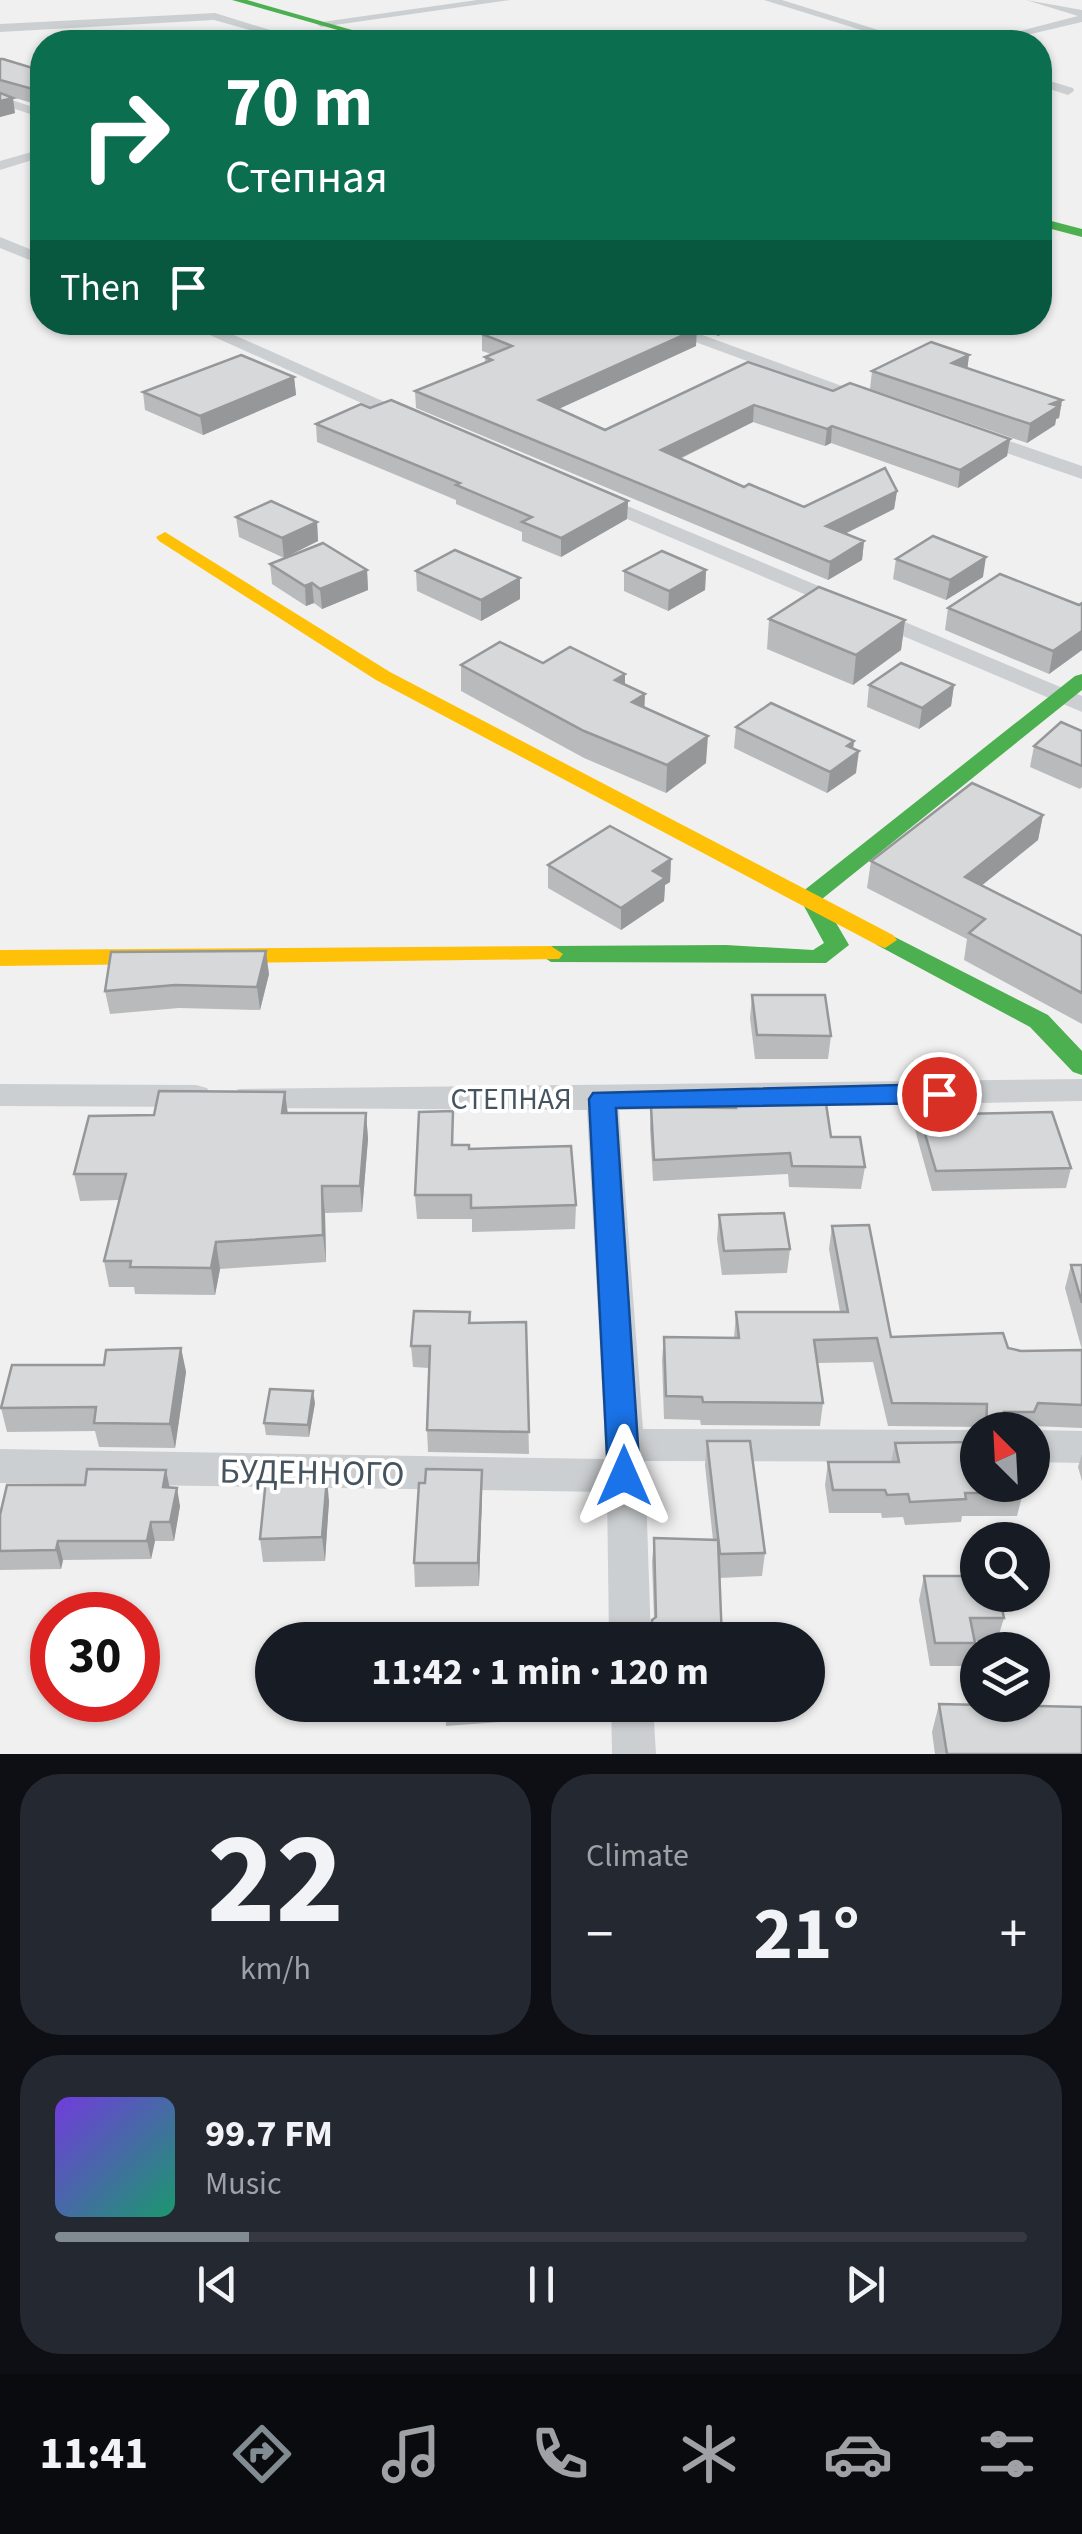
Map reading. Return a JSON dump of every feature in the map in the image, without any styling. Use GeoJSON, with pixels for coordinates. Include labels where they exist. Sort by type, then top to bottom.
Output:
{"type":"FeatureCollection","features":[{"type":"Feature","properties":{"kind":"street"},"geometry":{"type":"LineString","coordinates":[[237,0],[313,30]]}},
{"type":"Feature","properties":{"kind":"street"},"geometry":{"type":"LineString","coordinates":[[338,30],[504,0]]}},
{"type":"Feature","properties":{"kind":"street"},"geometry":{"type":"LineString","coordinates":[[770,0],[871,30]]}},
{"type":"Feature","properties":{"kind":"street"},"geometry":{"type":"LineString","coordinates":[[1032,0],[1082,17]]}},
{"type":"Feature","properties":{"kind":"street"},"geometry":{"type":"LineString","coordinates":[[75,21],[164,4]]}},
{"type":"Feature","properties":{"kind":"street"},"geometry":{"type":"LineString","coordinates":[[0,28],[215,16],[262,30]]}},
{"type":"Feature","properties":{"kind":"street"},"geometry":{"type":"LineString","coordinates":[[1031,30],[1082,17]]}},
{"type":"Feature","properties":{"kind":"street"},"geometry":{"type":"LineString","coordinates":[[1052,86],[1068,91]]}},
{"type":"Feature","properties":{"kind":"street"},"geometry":{"type":"LineString","coordinates":[[0,100],[30,110]]}},
{"type":"Feature","properties":{"kind":"street"},"geometry":{"type":"LineString","coordinates":[[0,166],[30,157]]}},
{"type":"Feature","properties":{"kind":"street"},"geometry":{"type":"LineString","coordinates":[[1052,225],[1082,233]]}},
{"type":"Feature","properties":{"kind":"street"},"geometry":{"type":"LineString","coordinates":[[0,242],[30,255]]}},
{"type":"Feature","properties":{"kind":"street"},"geometry":{"type":"LineString","coordinates":[[219,335],[430,427]]}},
{"type":"Feature","properties":{"kind":"street"},"geometry":{"type":"LineString","coordinates":[[686,335],[888,406]]}},
{"type":"Feature","properties":{"kind":"street"},"geometry":{"type":"LineString","coordinates":[[961,431],[1082,473]]}},
{"type":"Feature","properties":{"kind":"street"},"geometry":{"type":"LineString","coordinates":[[572,488],[1072,701]]}},
{"type":"Feature","properties":{"kind":"street"},"geometry":{"type":"LineString","coordinates":[[165,537],[383,676],[810,897],[1039,1021],[1082,1066]]}},
{"type":"Feature","properties":{"kind":"street"},"geometry":{"type":"LineString","coordinates":[[810,897],[1072,701],[1082,680]]}},
{"type":"Feature","properties":{"kind":"street"},"geometry":{"type":"LineString","coordinates":[[0,958],[726,953],[818,958],[837,945],[810,897]]}},
{"type":"Feature","properties":{"kind":"street","name":"СТЕПНАЯ"},"geometry":{"type":"LineString","coordinates":[[0,1095],[602,1099],[1082,1090]]}},
{"type":"Feature","properties":{"kind":"street"},"geometry":{"type":"LineString","coordinates":[[602,1099],[624,1460],[629,1622]]}},
{"type":"Feature","properties":{"kind":"street"},"geometry":{"type":"LineString","coordinates":[[1050,1446],[1082,1447]]}},
{"type":"Feature","properties":{"kind":"street","name":"БУДЕННОГО"},"geometry":{"type":"LineString","coordinates":[[0,1466],[624,1460],[960,1447]]}},
{"type":"Feature","properties":{"kind":"street"},"geometry":{"type":"LineString","coordinates":[[633,1722],[634,1754]]}},
{"type":"Feature","properties":{"kind":"building"},"geometry":{"type":"Polygon","coordinates":[[[0,59],[30,67],[30,88],[0,80],[0,59]]]}},
{"type":"Feature","properties":{"kind":"building"},"geometry":{"type":"Polygon","coordinates":[[[484,335],[684,335],[539,400],[605,430],[748,362],[833,391],[850,383],[1010,439],[960,470],[832,426],[827,429],[754,405],[661,450],[744,487],[749,484],[804,507],[885,468],[897,491],[826,526],[864,541],[830,562],[415,391],[492,360],[485,357],[512,346],[484,335]]]}},
{"type":"Feature","properties":{"kind":"building"},"geometry":{"type":"Polygon","coordinates":[[[931,342],[969,355],[952,363],[1062,400],[1051,404],[1059,406],[1030,424],[872,371],[931,342]]]}},
{"type":"Feature","properties":{"kind":"building"},"geometry":{"type":"Polygon","coordinates":[[[241,355],[294,377],[200,416],[143,392],[241,355]]]}},
{"type":"Feature","properties":{"kind":"building"},"geometry":{"type":"Polygon","coordinates":[[[391,400],[628,501],[561,538],[522,522],[532,517],[456,485],[460,483],[316,424],[361,404],[370,408],[391,400]]]}},
{"type":"Feature","properties":{"kind":"building"},"geometry":{"type":"Polygon","coordinates":[[[271,501],[317,522],[282,538],[236,517],[271,501]]]}},
{"type":"Feature","properties":{"kind":"building"},"geometry":{"type":"Polygon","coordinates":[[[933,536],[986,557],[950,580],[896,559],[933,536]]]}},
{"type":"Feature","properties":{"kind":"building"},"geometry":{"type":"Polygon","coordinates":[[[323,543],[367,570],[320,589],[312,583],[305,586],[270,564],[323,543]]]}},
{"type":"Feature","properties":{"kind":"building"},"geometry":{"type":"Polygon","coordinates":[[[455,550],[520,578],[481,600],[416,571],[455,550]]]}},
{"type":"Feature","properties":{"kind":"building"},"geometry":{"type":"Polygon","coordinates":[[[662,551],[706,570],[669,591],[624,571],[662,551]]]}},
{"type":"Feature","properties":{"kind":"building"},"geometry":{"type":"Polygon","coordinates":[[[1000,574],[1082,603],[1082,631],[1053,651],[948,608],[1000,574]]]}},
{"type":"Feature","properties":{"kind":"building"},"geometry":{"type":"Polygon","coordinates":[[[819,587],[905,620],[856,655],[769,619],[819,587]]]}},
{"type":"Feature","properties":{"kind":"building"},"geometry":{"type":"Polygon","coordinates":[[[500,642],[543,663],[570,647],[625,674],[615,680],[645,694],[632,702],[708,736],[667,765],[584,731],[461,665],[500,642]]]}},
{"type":"Feature","properties":{"kind":"building"},"geometry":{"type":"Polygon","coordinates":[[[901,663],[954,685],[922,708],[869,685],[901,663]]]}},
{"type":"Feature","properties":{"kind":"building"},"geometry":{"type":"Polygon","coordinates":[[[771,703],[854,741],[847,746],[859,751],[830,772],[736,727],[771,703]]]}},
{"type":"Feature","properties":{"kind":"building"},"geometry":{"type":"Polygon","coordinates":[[[1061,722],[1082,731],[1082,766],[1034,746],[1061,722]]]}},
{"type":"Feature","properties":{"kind":"building"},"geometry":{"type":"Polygon","coordinates":[[[972,783],[1043,815],[965,877],[1082,936],[1082,993],[969,933],[985,919],[871,861],[972,783]]]}},
{"type":"Feature","properties":{"kind":"building"},"geometry":{"type":"Polygon","coordinates":[[[610,826],[671,859],[653,871],[665,878],[621,908],[548,865],[610,826]]]}},
{"type":"Feature","properties":{"kind":"building"},"geometry":{"type":"Polygon","coordinates":[[[266,951],[257,987],[175,985],[105,991],[111,952],[266,951]]]}},
{"type":"Feature","properties":{"kind":"building"},"geometry":{"type":"Polygon","coordinates":[[[752,995],[825,995],[831,1036],[757,1035],[752,995]]]}},
{"type":"Feature","properties":{"kind":"building"},"geometry":{"type":"Polygon","coordinates":[[[159,1091],[285,1092],[282,1113],[366,1113],[360,1186],[322,1186],[323,1235],[216,1242],[211,1268],[130,1267],[131,1261],[104,1261],[126,1174],[74,1174],[89,1116],[154,1115],[159,1091]]]}},
{"type":"Feature","properties":{"kind":"building"},"geometry":{"type":"Polygon","coordinates":[[[784,1096],[825,1097],[831,1137],[860,1137],[865,1167],[792,1166],[790,1153],[654,1160],[651,1107],[736,1108],[735,1101],[784,1102],[784,1096]]]}},
{"type":"Feature","properties":{"kind":"building"},"geometry":{"type":"Polygon","coordinates":[[[915,1100],[957,1100],[959,1114],[1052,1112],[1071,1168],[936,1171],[915,1100]]]}},
{"type":"Feature","properties":{"kind":"building"},"geometry":{"type":"Polygon","coordinates":[[[453,1111],[452,1145],[469,1145],[469,1149],[571,1146],[576,1205],[471,1208],[471,1195],[415,1195],[419,1112],[453,1111]]]}},
{"type":"Feature","properties":{"kind":"building"},"geometry":{"type":"Polygon","coordinates":[[[784,1213],[790,1249],[724,1251],[719,1215],[784,1213]]]}},
{"type":"Feature","properties":{"kind":"building"},"geometry":{"type":"Polygon","coordinates":[[[869,1225],[891,1337],[1003,1333],[1008,1348],[1021,1351],[1082,1350],[1082,1405],[1038,1403],[1034,1412],[987,1412],[987,1404],[892,1403],[877,1338],[814,1340],[823,1403],[703,1402],[702,1397],[666,1396],[664,1337],[739,1338],[736,1312],[848,1312],[832,1226],[869,1225]]]}},
{"type":"Feature","properties":{"kind":"building"},"geometry":{"type":"Polygon","coordinates":[[[1071,1265],[1082,1265],[1082,1303],[1071,1265]]]}},
{"type":"Feature","properties":{"kind":"building"},"geometry":{"type":"Polygon","coordinates":[[[414,1311],[470,1312],[469,1323],[526,1322],[529,1432],[427,1430],[430,1346],[411,1346],[414,1311]]]}},
{"type":"Feature","properties":{"kind":"building"},"geometry":{"type":"Polygon","coordinates":[[[181,1348],[170,1424],[94,1423],[96,1407],[1,1408],[12,1365],[104,1365],[106,1350],[181,1348]]]}},
{"type":"Feature","properties":{"kind":"building"},"geometry":{"type":"Polygon","coordinates":[[[270,1389],[313,1391],[308,1425],[264,1423],[270,1389]]]}},
{"type":"Feature","properties":{"kind":"building"},"geometry":{"type":"Polygon","coordinates":[[[707,1441],[750,1441],[765,1553],[720,1554],[707,1441]]]}},
{"type":"Feature","properties":{"kind":"building"},"geometry":{"type":"Polygon","coordinates":[[[960,1442],[960,1499],[910,1502],[908,1494],[887,1495],[885,1490],[833,1490],[828,1462],[899,1462],[895,1443],[960,1442]]]}},
{"type":"Feature","properties":{"kind":"building"},"geometry":{"type":"Polygon","coordinates":[[[87,1469],[166,1470],[163,1487],[177,1488],[170,1522],[151,1522],[147,1541],[58,1541],[56,1550],[0,1551],[0,1515],[7,1485],[85,1485],[87,1469]]]}},
{"type":"Feature","properties":{"kind":"building"},"geometry":{"type":"Polygon","coordinates":[[[426,1469],[482,1470],[478,1563],[414,1563],[419,1483],[425,1483],[426,1469]]]}},
{"type":"Feature","properties":{"kind":"building"},"geometry":{"type":"Polygon","coordinates":[[[327,1478],[322,1537],[260,1539],[266,1479],[327,1478]]]}},
{"type":"Feature","properties":{"kind":"building"},"geometry":{"type":"Polygon","coordinates":[[[654,1538],[718,1540],[721,1622],[652,1622],[656,1617],[654,1538]]]}},
{"type":"Feature","properties":{"kind":"building"},"geometry":{"type":"Polygon","coordinates":[[[924,1576],[960,1576],[960,1612],[1003,1612],[1004,1618],[970,1618],[973,1632],[960,1632],[960,1643],[935,1643],[924,1576]]]}},
{"type":"Feature","properties":{"kind":"building"},"geometry":{"type":"Polygon","coordinates":[[[939,1704],[960,1704],[960,1722],[1050,1722],[1050,1706],[1082,1707],[1082,1754],[947,1754],[939,1704]]]}},
{"type":"Feature","properties":{"kind":"traffic: fast"},"geometry":{"type":"LineString","coordinates":[[237,0],[346,30]]}},
{"type":"Feature","properties":{"kind":"traffic: fast"},"geometry":{"type":"LineString","coordinates":[[1052,225],[1082,233]]}},
{"type":"Feature","properties":{"kind":"traffic: fast"},"geometry":{"type":"LineString","coordinates":[[551,954],[726,953],[818,958],[837,945],[810,897],[1082,680]]}},
{"type":"Feature","properties":{"kind":"traffic: fast"},"geometry":{"type":"LineString","coordinates":[[885,940],[1039,1021],[1082,1066]]}},
{"type":"Feature","properties":{"kind":"traffic: slow"},"geometry":{"type":"LineString","coordinates":[[165,537],[383,676],[885,940]]}},
{"type":"Feature","properties":{"kind":"traffic: slow"},"geometry":{"type":"LineString","coordinates":[[0,958],[551,954]]}},
{"type":"Feature","properties":{"kind":"route"},"geometry":{"type":"LineString","coordinates":[[624,1476],[602,1099],[939,1094]]}}]}
